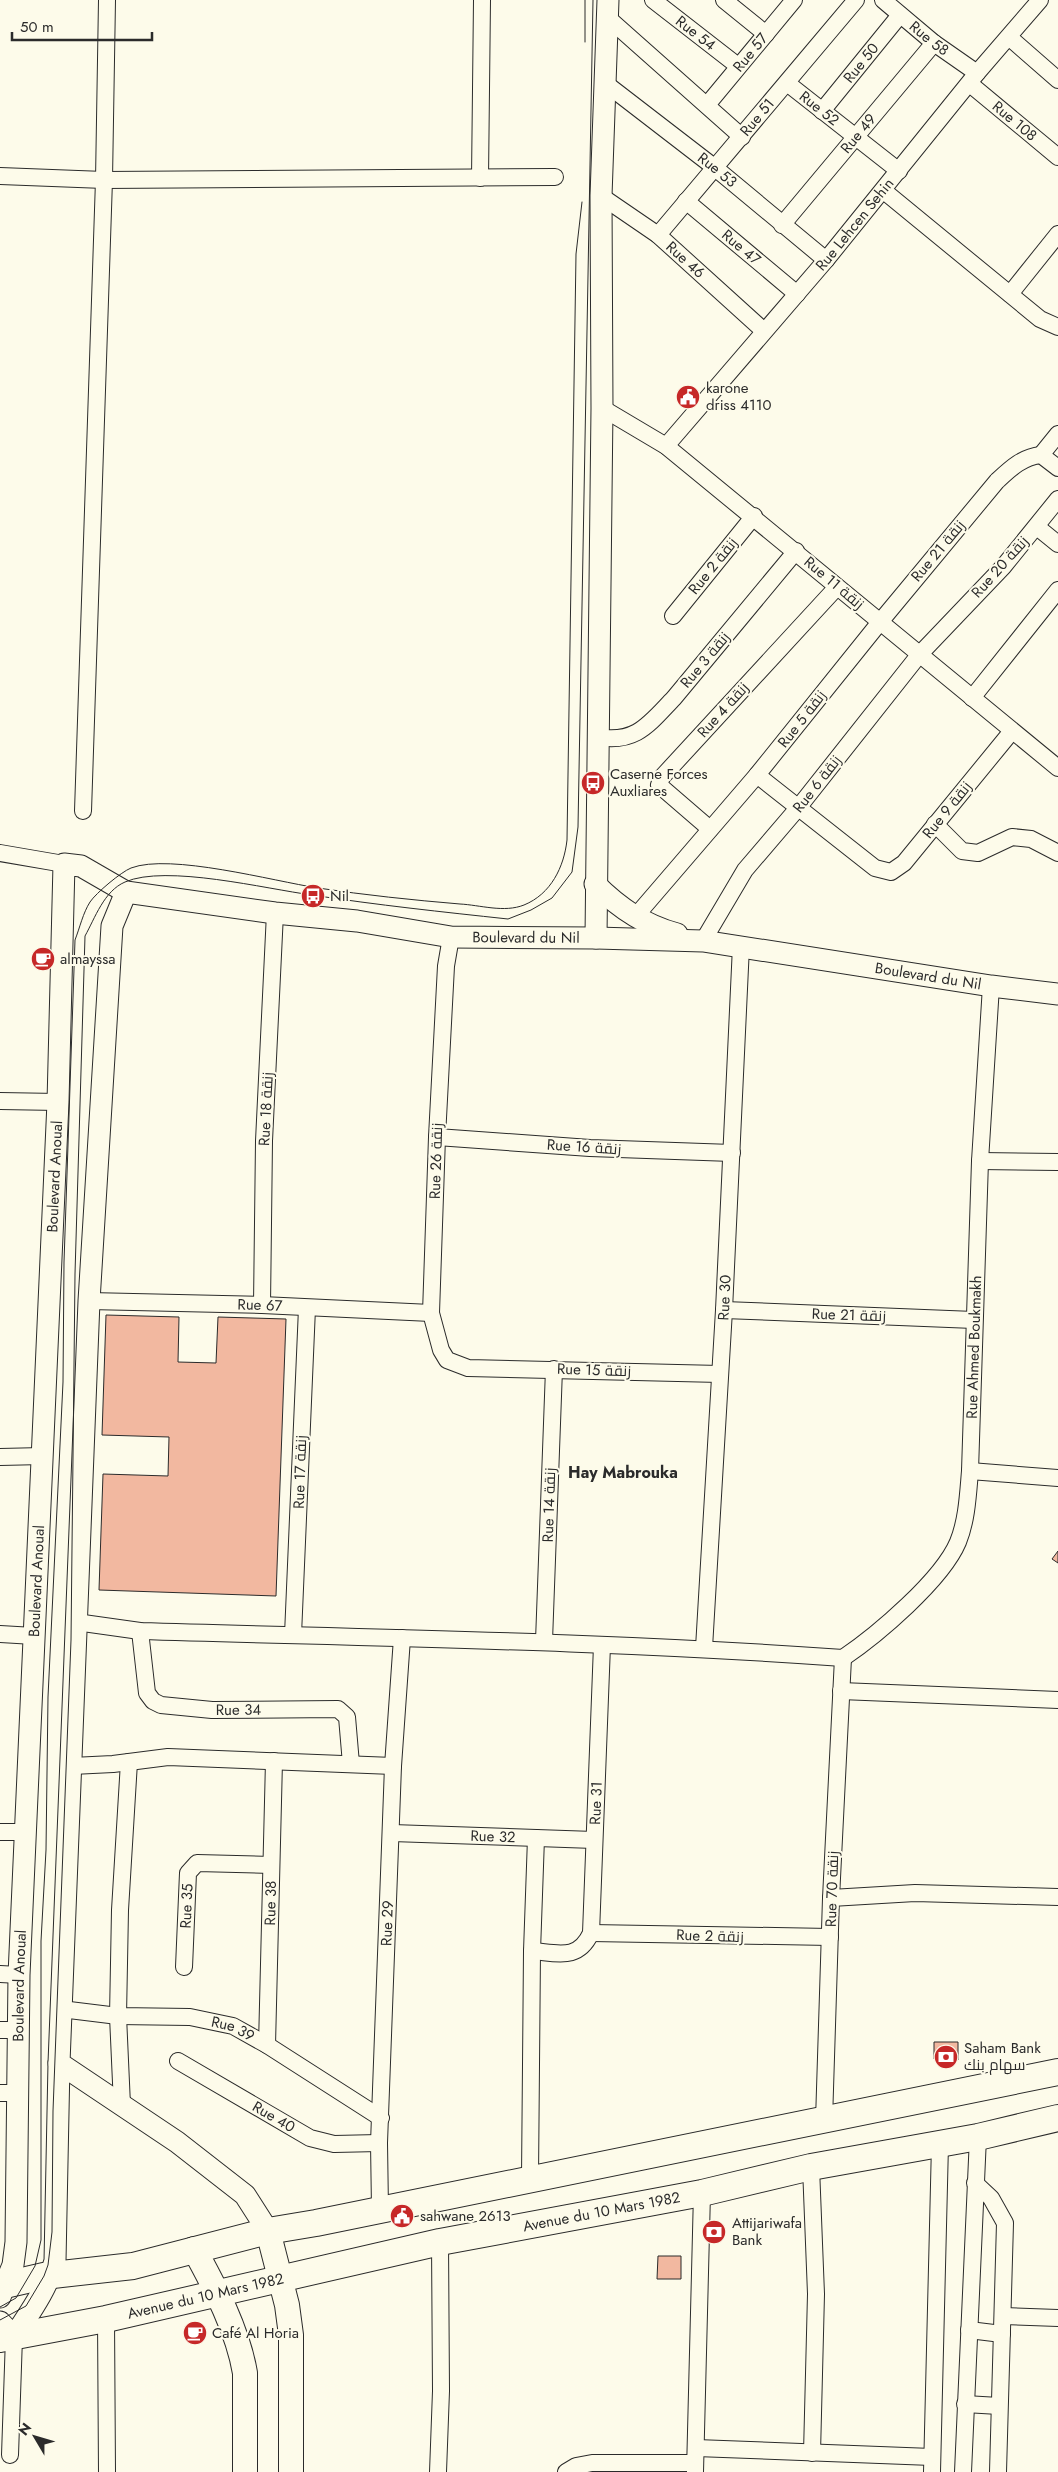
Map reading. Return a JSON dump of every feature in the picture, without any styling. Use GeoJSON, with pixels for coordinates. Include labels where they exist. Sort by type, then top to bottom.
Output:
{"type":"FeatureCollection","features":[{"type":"Feature","properties":{"kind":"main road"},"geometry":{"type":"LineString","coordinates":[[2,2289],[51,2276],[133,2266],[268,2231],[824,2121],[1058,2072]]}},
{"type":"Feature","properties":{"kind":"main road","name":"Avenue du 10 Mars 1982"},"geometry":{"type":"LineString","coordinates":[[4,2333],[106,2319],[440,2242],[702,2193],[811,2167],[978,2137],[1058,2118]]}},
{"type":"Feature","properties":{"kind":"main road"},"geometry":{"type":"LineString","coordinates":[[268,2231],[280,2278],[291,2335],[291,2472]]}},
{"type":"Feature","properties":{"kind":"main road"},"geometry":{"type":"LineString","coordinates":[[194,2250],[218,2292],[239,2347],[245,2373],[245,2472]]}},
{"type":"Feature","properties":{"kind":"street"},"geometry":{"type":"LineString","coordinates":[[83,811],[104,180],[107,0]]}},
{"type":"Feature","properties":{"kind":"street"},"geometry":{"type":"LineString","coordinates":[[480,178],[482,0]]}},
{"type":"Feature","properties":{"kind":"street","name":"Rue 54"},"geometry":{"type":"LineString","coordinates":[[653,0],[738,66]]}},
{"type":"Feature","properties":{"kind":"street"},"geometry":{"type":"LineString","coordinates":[[724,0],[766,34]]}},
{"type":"Feature","properties":{"kind":"street","name":"Rue 57"},"geometry":{"type":"LineString","coordinates":[[707,105],[794,0]]}},
{"type":"Feature","properties":{"kind":"street","name":"Rue 51"},"geometry":{"type":"LineString","coordinates":[[658,234],[856,0]]}},
{"type":"Feature","properties":{"kind":"street","name":"Rue 58"},"geometry":{"type":"LineString","coordinates":[[883,0],[934,42],[973,79]]}},
{"type":"Feature","properties":{"kind":"street","name":"Rue Lehcen Sehin"},"geometry":{"type":"LineString","coordinates":[[666,446],[884,191],[973,79],[1010,38],[1040,0]]}},
{"type":"Feature","properties":{"kind":"street"},"geometry":{"type":"LineString","coordinates":[[596,938],[595,884],[602,408],[601,196],[608,9]]}},
{"type":"Feature","properties":{"kind":"street"},"geometry":{"type":"LineString","coordinates":[[608,9],[662,68],[742,137]]}},
{"type":"Feature","properties":{"kind":"street","name":"Rue 50"},"geometry":{"type":"LineString","coordinates":[[822,111],[900,15]]}},
{"type":"Feature","properties":{"kind":"street"},"geometry":{"type":"LineString","coordinates":[[1010,38],[1058,80]]}},
{"type":"Feature","properties":{"kind":"street","name":"Rue 49"},"geometry":{"type":"LineString","coordinates":[[782,225],[934,42]]}},
{"type":"Feature","properties":{"kind":"street","name":"Rue 108"},"geometry":{"type":"LineString","coordinates":[[973,79],[1058,157]]}},
{"type":"Feature","properties":{"kind":"street","name":"Rue 52"},"geometry":{"type":"LineString","coordinates":[[787,83],[899,171]]}},
{"type":"Feature","properties":{"kind":"street","name":"Rue 53"},"geometry":{"type":"LineString","coordinates":[[605,84],[714,166],[826,260]]}},
{"type":"Feature","properties":{"kind":"street"},"geometry":{"type":"LineString","coordinates":[[0,176],[104,180],[555,177]]}},
{"type":"Feature","properties":{"kind":"street"},"geometry":{"type":"LineString","coordinates":[[884,191],[1040,319],[1058,327]]}},
{"type":"Feature","properties":{"kind":"street","name":"Rue 46"},"geometry":{"type":"LineString","coordinates":[[601,196],[658,234],[764,331]]}},
{"type":"Feature","properties":{"kind":"street","name":"Rue 47"},"geometry":{"type":"LineString","coordinates":[[686,201],[797,294]]}},
{"type":"Feature","properties":{"kind":"street"},"geometry":{"type":"LineString","coordinates":[[1010,294],[1058,234]]}},
{"type":"Feature","properties":{"kind":"street","name":"Rue 11 زنقة"},"geometry":{"type":"LineString","coordinates":[[602,408],[666,446],[754,516],[919,655],[1058,768]]}},
{"type":"Feature","properties":{"kind":"street"},"geometry":{"type":"LineString","coordinates":[[1058,434],[1041,455],[1058,468]]}},
{"type":"Feature","properties":{"kind":"street","name":"Rue 21 زنقة"},"geometry":{"type":"LineString","coordinates":[[880,622],[997,481],[1023,460],[1030,456],[1041,455]]}},
{"type":"Feature","properties":{"kind":"street","name":"Rue 20 زنقة"},"geometry":{"type":"LineString","coordinates":[[939,632],[1003,567],[1058,499]]}},
{"type":"Feature","properties":{"kind":"street","name":"Rue 2 زنقة"},"geometry":{"type":"LineString","coordinates":[[673,616],[754,516]]}},
{"type":"Feature","properties":{"kind":"street"},"geometry":{"type":"LineString","coordinates":[[1037,527],[1058,544]]}},
{"type":"Feature","properties":{"kind":"street","name":"Rue 3 زنقة"},"geometry":{"type":"LineString","coordinates":[[597,737],[615,740],[626,738],[640,731],[674,698],[796,551]]}},
{"type":"Feature","properties":{"kind":"street","name":"Rue 4 زنقة"},"geometry":{"type":"LineString","coordinates":[[710,830],[659,784],[662,777],[837,587]]}},
{"type":"Feature","properties":{"kind":"street"},"geometry":{"type":"LineString","coordinates":[[972,698],[1058,590]]}},
{"type":"Feature","properties":{"kind":"street","name":"Rue 5 زنقة"},"geometry":{"type":"LineString","coordinates":[[635,916],[757,775],[880,622]]}},
{"type":"Feature","properties":{"kind":"street","name":"Rue 6 زنقة"},"geometry":{"type":"LineString","coordinates":[[703,941],[745,870],[798,808],[939,632]]}},
{"type":"Feature","properties":{"kind":"street","name":"Rue 9 زنقة"},"geometry":{"type":"LineString","coordinates":[[798,808],[875,868],[885,872],[897,869],[1012,731]]}},
{"type":"Feature","properties":{"kind":"street"},"geometry":{"type":"LineString","coordinates":[[757,775],[798,808]]}},
{"type":"Feature","properties":{"kind":"street"},"geometry":{"type":"LineString","coordinates":[[935,824],[962,851],[978,853],[1012,837],[1031,839],[1058,853]]}},
{"type":"Feature","properties":{"kind":"street","name":"Boulevard du Nil"},"geometry":{"type":"LineString","coordinates":[[0,852],[81,866],[126,892],[275,913],[357,921],[451,937],[703,941],[991,986],[1058,994]]}},
{"type":"Feature","properties":{"kind":"street","name":"Boulevard Anoual"},"geometry":{"type":"LineString","coordinates":[[2,2289],[15,2253],[9,2093],[10,1975],[25,1832],[58,1102],[64,864]]}},
{"type":"Feature","properties":{"kind":"street"},"geometry":{"type":"LineString","coordinates":[[595,884],[610,899],[635,916],[662,929],[703,941]]}},
{"type":"Feature","properties":{"kind":"street"},"geometry":{"type":"LineString","coordinates":[[10,2455],[4,2333],[38,2301],[51,2276],[55,2261],[58,2063],[72,1766],[89,1301],[111,934],[120,904],[126,892]]}},
{"type":"Feature","properties":{"kind":"street","name":"Rue 18 زنقة"},"geometry":{"type":"LineString","coordinates":[[262,1305],[264,1141],[275,913]]}},
{"type":"Feature","properties":{"kind":"street","name":"Rue 26 زنقة"},"geometry":{"type":"LineString","coordinates":[[451,937],[446,966],[437,1137],[432,1313],[441,1350],[447,1360],[468,1368]]}},
{"type":"Feature","properties":{"kind":"street","name":"Rue 30"},"geometry":{"type":"LineString","coordinates":[[704,1648],[724,1310],[741,946]]}},
{"type":"Feature","properties":{"kind":"street","name":"Rue Ahmed Boukmakh"},"geometry":{"type":"LineString","coordinates":[[843,1658],[883,1628],[942,1569],[959,1541],[964,1520],[970,1471],[980,1161],[991,986]]}},
{"type":"Feature","properties":{"kind":"street"},"geometry":{"type":"LineString","coordinates":[[0,1101],[58,1102]]}},
{"type":"Feature","properties":{"kind":"street","name":"Rue 16 زنقة"},"geometry":{"type":"LineString","coordinates":[[437,1137],[590,1148],[732,1154]]}},
{"type":"Feature","properties":{"kind":"street"},"geometry":{"type":"LineString","coordinates":[[980,1161],[1058,1162]]}},
{"type":"Feature","properties":{"kind":"street","name":"Rue 67"},"geometry":{"type":"LineString","coordinates":[[89,1301],[262,1305],[432,1313]]}},
{"type":"Feature","properties":{"kind":"street","name":"Rue 17 زنقة"},"geometry":{"type":"LineString","coordinates":[[293,1635],[307,1308]]}},
{"type":"Feature","properties":{"kind":"street","name":"Rue 21 زنقة"},"geometry":{"type":"LineString","coordinates":[[724,1310],[974,1320]]}},
{"type":"Feature","properties":{"kind":"street","name":"Rue 15 زنقة"},"geometry":{"type":"LineString","coordinates":[[468,1368],[720,1374]]}},
{"type":"Feature","properties":{"kind":"street","name":"Rue 14 زنقة"},"geometry":{"type":"LineString","coordinates":[[544,1641],[554,1369]]}},
{"type":"Feature","properties":{"kind":"street"},"geometry":{"type":"LineString","coordinates":[[0,1457],[42,1456]]}},
{"type":"Feature","properties":{"kind":"street"},"geometry":{"type":"LineString","coordinates":[[970,1471],[1058,1478]]}},
{"type":"Feature","properties":{"kind":"street"},"geometry":{"type":"LineString","coordinates":[[76,1622],[140,1631],[544,1641],[704,1648],[843,1658]]}},
{"type":"Feature","properties":{"kind":"street","name":"Rue 34"},"geometry":{"type":"LineString","coordinates":[[140,1631],[147,1693],[152,1701],[161,1705],[212,1710],[338,1709],[347,1717],[350,1764]]}},
{"type":"Feature","properties":{"kind":"street"},"geometry":{"type":"LineString","coordinates":[[0,1634],[34,1636]]}},
{"type":"Feature","properties":{"kind":"street","name":"Rue 29"},"geometry":{"type":"LineString","coordinates":[[380,2209],[379,2143],[393,1766],[402,1638]]}},
{"type":"Feature","properties":{"kind":"street","name":"Rue 31"},"geometry":{"type":"LineString","coordinates":[[591,1933],[602,1645]]}},
{"type":"Feature","properties":{"kind":"street","name":"Rue 70 زنقة"},"geometry":{"type":"LineString","coordinates":[[824,2121],[831,1898],[843,1658]]}},
{"type":"Feature","properties":{"kind":"street"},"geometry":{"type":"LineString","coordinates":[[841,1691],[1058,1700]]}},
{"type":"Feature","properties":{"kind":"street"},"geometry":{"type":"LineString","coordinates":[[72,1766],[168,1757],[393,1766]]}},
{"type":"Feature","properties":{"kind":"street","name":"Rue 38"},"geometry":{"type":"LineString","coordinates":[[267,2044],[274,1761]]}},
{"type":"Feature","properties":{"kind":"street"},"geometry":{"type":"LineString","coordinates":[[122,2104],[118,2016],[120,1910],[129,1762]]}},
{"type":"Feature","properties":{"kind":"street"},"geometry":{"type":"LineString","coordinates":[[0,1832],[25,1832]]}},
{"type":"Feature","properties":{"kind":"street","name":"Rue 32"},"geometry":{"type":"LineString","coordinates":[[392,1833],[594,1840]]}},
{"type":"Feature","properties":{"kind":"street"},"geometry":{"type":"LineString","coordinates":[[530,2178],[532,1951],[536,1838]]}},
{"type":"Feature","properties":{"kind":"street","name":"Rue 35"},"geometry":{"type":"LineString","coordinates":[[184,1967],[188,1873],[197,1863],[272,1865]]}},
{"type":"Feature","properties":{"kind":"street"},"geometry":{"type":"LineString","coordinates":[[831,1898],[915,1893],[1058,1897]]}},
{"type":"Feature","properties":{"kind":"street"},"geometry":{"type":"LineString","coordinates":[[532,1951],[571,1954],[579,1951],[591,1933]]}},
{"type":"Feature","properties":{"kind":"street","name":"Rue 2 زنقة"},"geometry":{"type":"LineString","coordinates":[[591,1933],[830,1937]]}},
{"type":"Feature","properties":{"kind":"street","name":"Rue 39"},"geometry":{"type":"LineString","coordinates":[[61,2009],[118,2016],[163,2016],[211,2021],[233,2026],[267,2044],[381,2118]]}},
{"type":"Feature","properties":{"kind":"street","name":"Rue 40"},"geometry":{"type":"LineString","coordinates":[[178,2061],[310,2138],[334,2144],[379,2143]]}},
{"type":"Feature","properties":{"kind":"street"},"geometry":{"type":"LineString","coordinates":[[58,2063],[177,2142],[245,2195],[268,2231]]}},
{"type":"Feature","properties":{"kind":"street"},"geometry":{"type":"LineString","coordinates":[[963,2472],[978,2137]]}},
{"type":"Feature","properties":{"kind":"street"},"geometry":{"type":"LineString","coordinates":[[566,2472],[576,2466],[592,2463],[695,2461],[812,2453],[932,2464],[940,2144]]}},
{"type":"Feature","properties":{"kind":"street"},"geometry":{"type":"LineString","coordinates":[[811,2167],[816,2294],[812,2453]]}},
{"type":"Feature","properties":{"kind":"street"},"geometry":{"type":"LineString","coordinates":[[976,2184],[991,2198],[1005,2223],[998,2472]]}},
{"type":"Feature","properties":{"kind":"street"},"geometry":{"type":"LineString","coordinates":[[695,2461],[702,2193]]}},
{"type":"Feature","properties":{"kind":"street"},"geometry":{"type":"LineString","coordinates":[[438,2472],[441,2391],[440,2242]]}},
{"type":"Feature","properties":{"kind":"street"},"geometry":{"type":"LineString","coordinates":[[1003,2316],[1058,2318]]}},
{"type":"Feature","properties":{"kind":"street"},"geometry":{"type":"LineString","coordinates":[[106,2319],[106,2472]]}},
{"type":"Feature","properties":{"kind":"street"},"geometry":{"type":"LineString","coordinates":[[969,2330],[1002,2334]]}},
{"type":"Feature","properties":{"kind":"street"},"geometry":{"type":"LineString","coordinates":[[965,2404],[999,2406]]}},
{"type":"Feature","properties":{"kind":"building"},"geometry":{"type":"Polygon","coordinates":[[[106,1315],[179,1317],[178,1362],[216,1363],[218,1317],[286,1319],[276,1596],[99,1590],[103,1474],[168,1476],[169,1437],[102,1435],[106,1315]]]}},
{"type":"Feature","properties":{"kind":"building"},"geometry":{"type":"Polygon","coordinates":[[[1058,1551],[1058,1563],[1052,1559],[1058,1551]]]}},
{"type":"Feature","properties":{"kind":"building"},"geometry":{"type":"Polygon","coordinates":[[[934,2042],[958,2042],[958,2060],[934,2059],[934,2042]]]}},
{"type":"Feature","properties":{"kind":"building"},"geometry":{"type":"Polygon","coordinates":[[[658,2256],[681,2256],[681,2279],[657,2279],[658,2256]]]}},
{"type":"Feature","properties":{"kind":"tram line"},"geometry":{"type":"LineString","coordinates":[[585,0],[585,42]]}},
{"type":"Feature","properties":{"kind":"tram line"},"geometry":{"type":"LineString","coordinates":[[0,2320],[26,2306],[44,2276],[48,2265],[52,2232],[53,2111],[71,1640],[75,1274],[85,936],[111,892],[125,882],[143,877],[190,877],[217,880],[361,902],[508,919],[531,910],[552,898],[572,872],[578,827],[593,0]]}},
{"type":"Feature","properties":{"kind":"tram line"},"geometry":{"type":"LineString","coordinates":[[0,2307],[16,2298],[35,2266],[41,2240],[41,1941],[46,1850],[48,1697],[63,1382],[64,1262],[75,940],[83,915],[90,902],[98,893],[127,870],[148,864],[195,866],[336,891],[500,908],[524,905],[542,894],[549,887],[563,860],[567,840],[576,254],[582,202]]}},
{"type":"Feature","properties":{"kind":"place","name":"karone driss 4110"},"geometry":{"type":"Point","coordinates":[688,397]}},
{"type":"Feature","properties":{"kind":"place","name":"Caserne Forces Auxliares"},"geometry":{"type":"Point","coordinates":[593,783]}},
{"type":"Feature","properties":{"kind":"place","name":"Nil"},"geometry":{"type":"Point","coordinates":[313,896]}},
{"type":"Feature","properties":{"kind":"place","name":"almayssa"},"geometry":{"type":"Point","coordinates":[43,959]}},
{"type":"Feature","properties":{"kind":"place","name":"Saham Bank سهام بنك"},"geometry":{"type":"Point","coordinates":[946,2057]}},
{"type":"Feature","properties":{"kind":"place","name":"sahwane 2613"},"geometry":{"type":"Point","coordinates":[402,2216]}},
{"type":"Feature","properties":{"kind":"place","name":"Attijariwafa Bank"},"geometry":{"type":"Point","coordinates":[714,2232]}},
{"type":"Feature","properties":{"kind":"place","name":"Café Al Horia"},"geometry":{"type":"Point","coordinates":[195,2333]}},
{"type":"Feature","properties":{"kind":"district","name":"Hay Mabrouka"},"geometry":{"type":"Point","coordinates":[623,1472]}}]}
